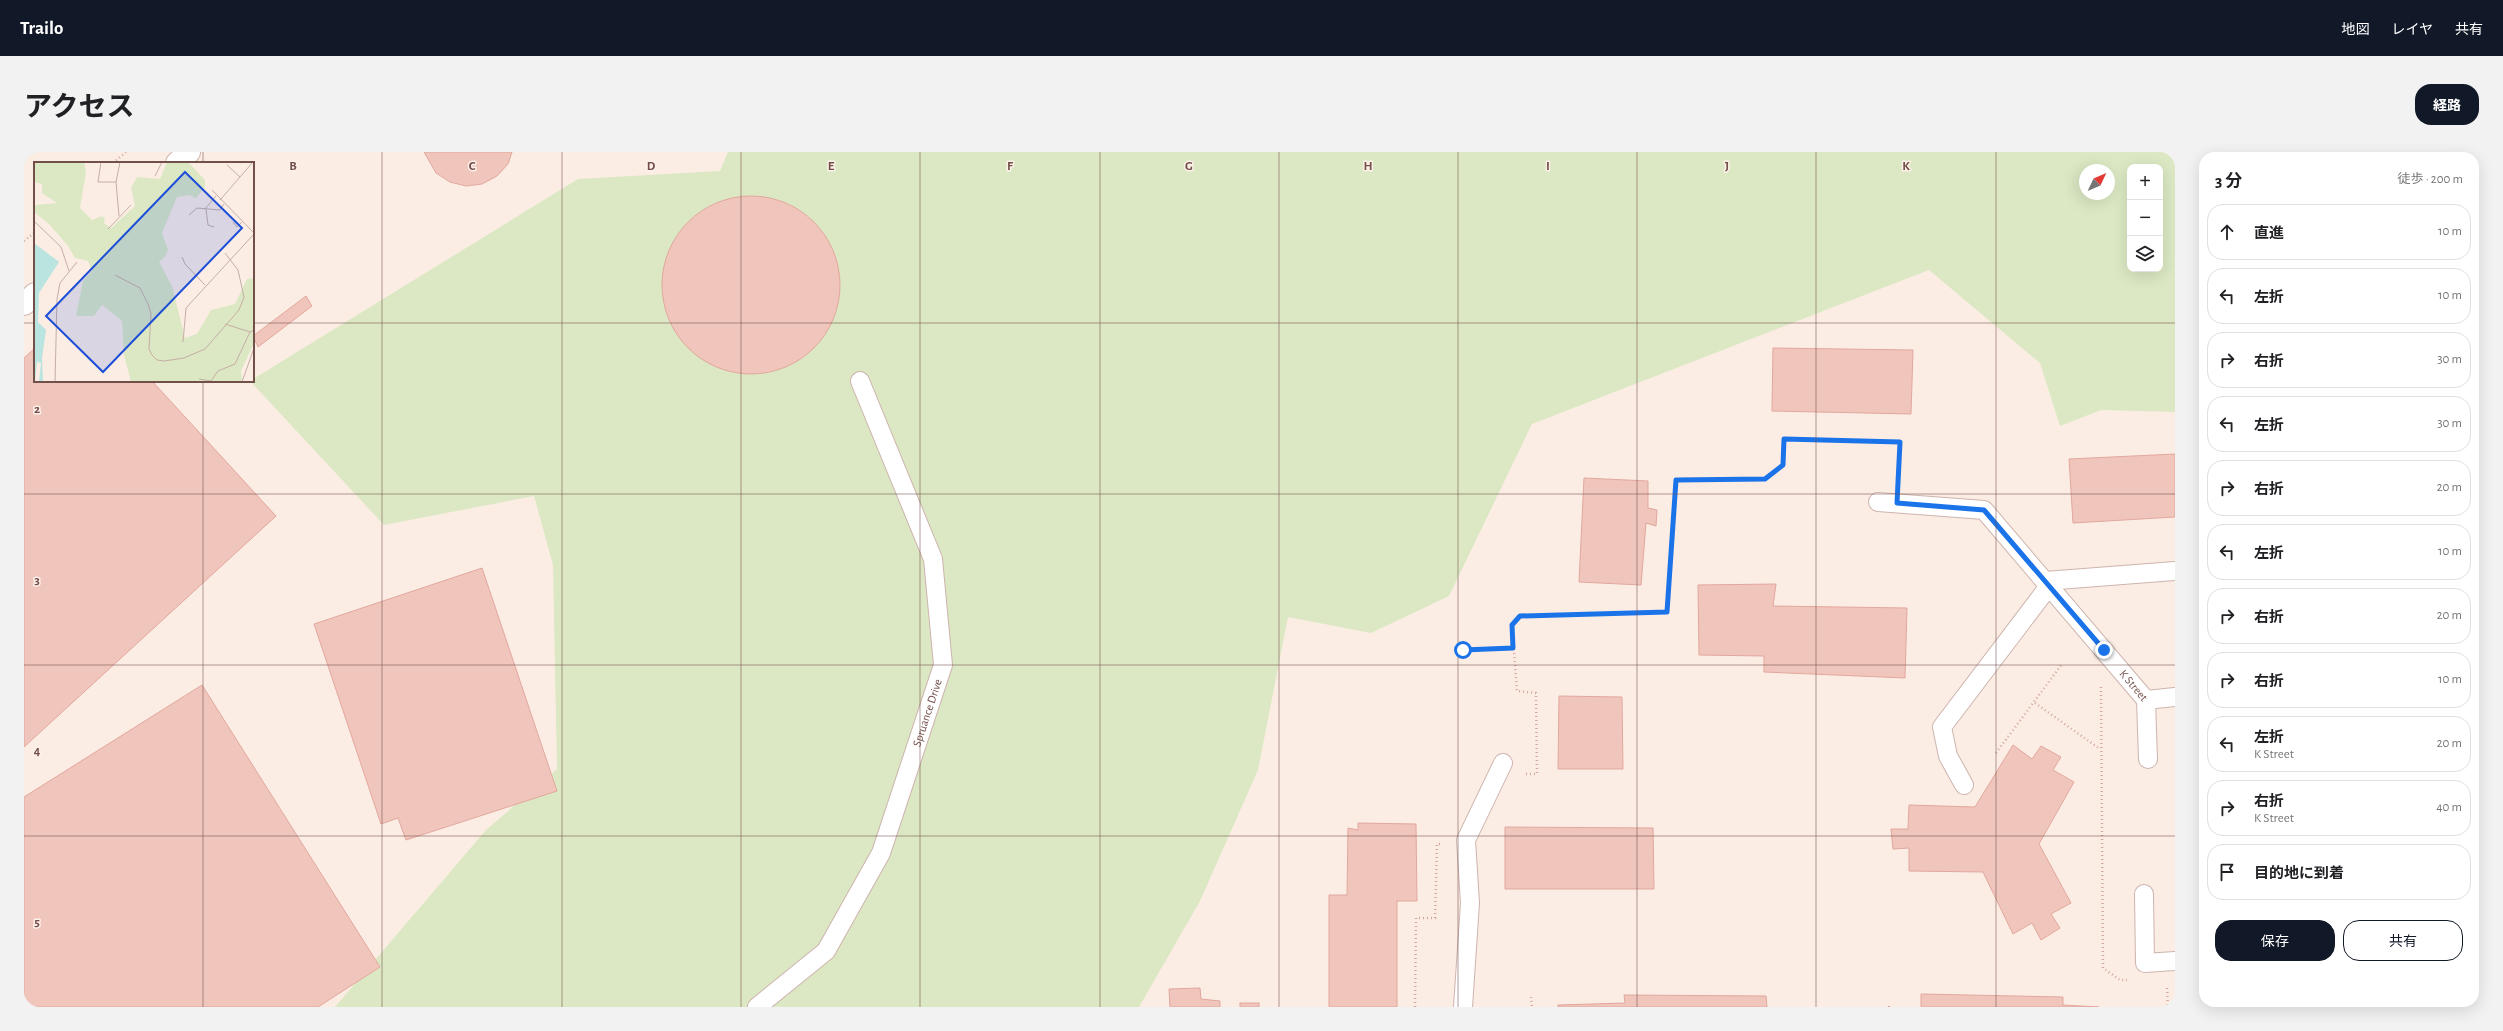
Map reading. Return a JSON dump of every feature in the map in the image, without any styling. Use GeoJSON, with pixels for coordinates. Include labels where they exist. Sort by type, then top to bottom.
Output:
{"type":"FeatureCollection","features":[{"type":"Feature","properties":{"kind":"street"},"geometry":{"type":"LineString","coordinates":[[178,162],[189,152]]}},
{"type":"Feature","properties":{"kind":"street"},"geometry":{"type":"LineString","coordinates":[[24,304],[34,295]]}},
{"type":"Feature","properties":{"kind":"lane","name":"Spruance Drive"},"geometry":{"type":"LineString","coordinates":[[757,1007],[826,951],[881,853],[943,665],[933,560],[860,381]]}},
{"type":"Feature","properties":{"kind":"lane","name":"K Street"},"geometry":{"type":"LineString","coordinates":[[1878,502],[1984,510],[2146,700],[2175,696]]}},
{"type":"Feature","properties":{"kind":"lane"},"geometry":{"type":"LineString","coordinates":[[1964,785],[1948,756],[1942,727],[2047,583],[2175,571]]}},
{"type":"Feature","properties":{"kind":"lane"},"geometry":{"type":"LineString","coordinates":[[2146,700],[2148,759]]}},
{"type":"Feature","properties":{"kind":"lane"},"geometry":{"type":"LineString","coordinates":[[1463,1007],[1470,903],[1466,840],[1504,763]]}},
{"type":"Feature","properties":{"kind":"lane"},"geometry":{"type":"LineString","coordinates":[[2144,894],[2145,963],[2175,961]]}},
{"type":"Feature","properties":{"kind":"path"},"geometry":{"type":"LineString","coordinates":[[114,162],[126,152]]}},
{"type":"Feature","properties":{"kind":"path"},"geometry":{"type":"LineString","coordinates":[[24,241],[34,233]]}},
{"type":"Feature","properties":{"kind":"path"},"geometry":{"type":"LineString","coordinates":[[1523,774],[1537,774],[1536,693],[1517,691],[1512,625],[1520,616],[1667,612],[1676,480],[1765,479],[1783,465],[1784,439],[1900,442],[1897,503]]}},
{"type":"Feature","properties":{"kind":"path"},"geometry":{"type":"LineString","coordinates":[[1463,650],[1513,648]]}},
{"type":"Feature","properties":{"kind":"path"},"geometry":{"type":"LineString","coordinates":[[2104,650],[2100,701],[2103,968],[2120,980],[2136,980]]}},
{"type":"Feature","properties":{"kind":"path"},"geometry":{"type":"LineString","coordinates":[[1996,753],[2062,664]]}},
{"type":"Feature","properties":{"kind":"path"},"geometry":{"type":"LineString","coordinates":[[2035,702],[2100,750]]}},
{"type":"Feature","properties":{"kind":"path"},"geometry":{"type":"LineString","coordinates":[[1415,1007],[1416,918],[1435,918],[1437,844],[1443,844]]}},
{"type":"Feature","properties":{"kind":"path"},"geometry":{"type":"LineString","coordinates":[[2167,986],[2168,1007]]}},
{"type":"Feature","properties":{"kind":"path"},"geometry":{"type":"LineString","coordinates":[[1531,996],[1532,1007]]}},
{"type":"Feature","properties":{"kind":"green space"},"geometry":{"type":"Polygon","coordinates":[[[728,152],[2175,152],[2175,412],[2101,410],[2060,426],[2040,363],[1929,270],[1532,424],[1449,596],[1371,633],[1288,617],[1258,770],[1200,901],[1139,1007],[335,1007],[486,830],[557,769],[553,565],[534,496],[384,525],[251,382],[254,382],[254,379],[578,179],[720,171],[728,152]]]}},
{"type":"Feature","properties":{"kind":"building"},"geometry":{"type":"Polygon","coordinates":[[[424,152],[512,152],[508,164],[497,176],[482,184],[466,186],[450,182],[436,173],[424,152]]]}},
{"type":"Feature","properties":{"kind":"building"},"geometry":{"type":"Polygon","coordinates":[[[742,196],[760,196],[793,206],[808,216],[820,228],[830,243],[836,259],[840,276],[840,294],[836,311],[830,327],[820,342],[808,354],[793,364],[777,370],[760,374],[742,374],[709,364],[694,354],[682,342],[672,327],[666,311],[662,294],[662,276],[672,243],[682,228],[694,216],[709,206],[725,200],[742,196]]]}},
{"type":"Feature","properties":{"kind":"building"},"geometry":{"type":"Polygon","coordinates":[[[306,296],[312,306],[258,347],[254,335],[306,296]]]}},
{"type":"Feature","properties":{"kind":"building"},"geometry":{"type":"Polygon","coordinates":[[[1773,348],[1913,350],[1911,414],[1772,411],[1773,348]]]}},
{"type":"Feature","properties":{"kind":"building"},"geometry":{"type":"Polygon","coordinates":[[[34,349],[34,382],[153,382],[276,516],[24,747],[24,358],[34,349]]]}},
{"type":"Feature","properties":{"kind":"building"},"geometry":{"type":"Polygon","coordinates":[[[2175,454],[2175,517],[2073,523],[2069,459],[2175,454]]]}},
{"type":"Feature","properties":{"kind":"building"},"geometry":{"type":"Polygon","coordinates":[[[1584,478],[1648,481],[1648,508],[1657,510],[1656,526],[1646,523],[1641,585],[1579,582],[1584,478]]]}},
{"type":"Feature","properties":{"kind":"building"},"geometry":{"type":"Polygon","coordinates":[[[482,568],[557,791],[406,840],[398,818],[381,824],[314,624],[482,568]]]}},
{"type":"Feature","properties":{"kind":"building"},"geometry":{"type":"Polygon","coordinates":[[[1776,584],[1773,606],[1907,608],[1905,678],[1764,672],[1764,656],[1699,655],[1698,585],[1776,584]]]}},
{"type":"Feature","properties":{"kind":"building"},"geometry":{"type":"Polygon","coordinates":[[[202,685],[380,967],[318,1007],[24,1007],[24,797],[202,685]]]}},
{"type":"Feature","properties":{"kind":"building"},"geometry":{"type":"Polygon","coordinates":[[[1559,696],[1622,697],[1623,769],[1558,769],[1559,696]]]}},
{"type":"Feature","properties":{"kind":"building"},"geometry":{"type":"Polygon","coordinates":[[[2013,745],[2032,759],[2041,746],[2061,757],[2053,770],[2074,782],[2039,844],[2071,903],[2051,914],[2060,928],[2041,940],[2032,923],[2013,934],[1983,872],[1909,871],[1909,848],[1893,849],[1891,829],[1908,829],[1909,805],[1975,807],[2013,745]]]}},
{"type":"Feature","properties":{"kind":"building"},"geometry":{"type":"Polygon","coordinates":[[[1358,823],[1416,824],[1417,901],[1397,901],[1397,1007],[1329,1007],[1329,895],[1347,895],[1348,828],[1358,830],[1358,823]]]}},
{"type":"Feature","properties":{"kind":"building"},"geometry":{"type":"Polygon","coordinates":[[[1505,827],[1653,828],[1654,889],[1505,889],[1505,827]]]}},
{"type":"Feature","properties":{"kind":"building"},"geometry":{"type":"Polygon","coordinates":[[[1200,988],[1201,999],[1220,1001],[1220,1007],[1170,1007],[1169,989],[1200,988]]]}},
{"type":"Feature","properties":{"kind":"building"},"geometry":{"type":"Polygon","coordinates":[[[1921,994],[2063,997],[2063,1005],[2099,1007],[1921,1007],[1921,994]]]}},
{"type":"Feature","properties":{"kind":"building"},"geometry":{"type":"Polygon","coordinates":[[[1624,995],[1766,996],[1767,1007],[1558,1007],[1558,1005],[1625,1003],[1624,995]]]}},
{"type":"Feature","properties":{"kind":"building"},"geometry":{"type":"Polygon","coordinates":[[[1240,1003],[1259,1003],[1259,1007],[1240,1007],[1240,1003]]]}},
{"type":"Feature","properties":{"kind":"route"},"geometry":{"type":"LineString","coordinates":[[1463,650],[1513,648],[1512,625],[1520,616],[1667,612],[1676,480],[1765,479],[1783,465],[1784,439],[1900,442],[1897,503],[1984,510],[2104,650]]}}]}
